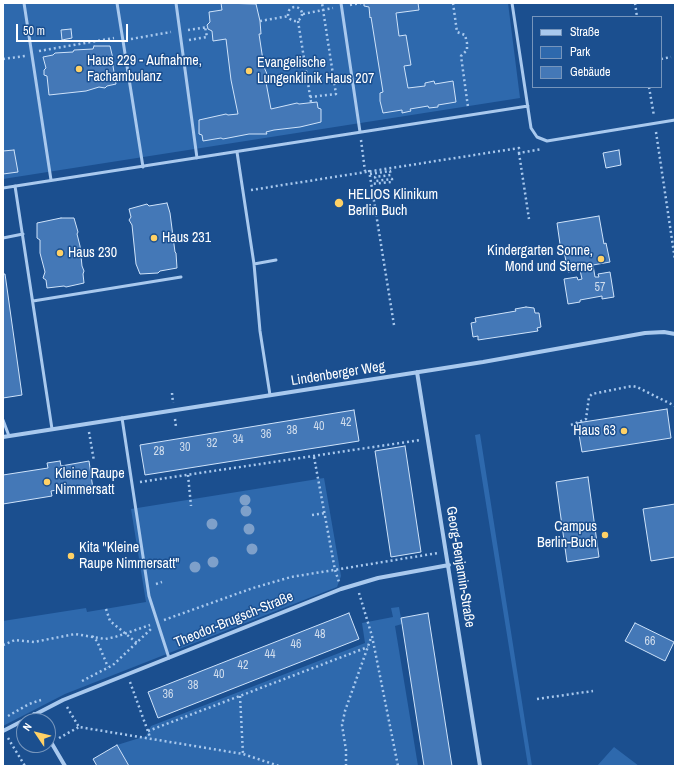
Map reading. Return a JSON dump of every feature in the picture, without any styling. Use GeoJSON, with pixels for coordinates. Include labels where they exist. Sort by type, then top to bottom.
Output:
{"type":"FeatureCollection","features":[{"type":"Feature","properties":{"kind":"street","name":"Lindenberger Weg"},"geometry":{"type":"LineString","coordinates":[[3,437],[563,349],[645,333],[664,332],[675,334]]}},
{"type":"Feature","properties":{"kind":"street","name":"Georg-Benjamin-Straße"},"geometry":{"type":"LineString","coordinates":[[417,372],[480,766]]}},
{"type":"Feature","properties":{"kind":"street","name":"Theodor-Brugsch-Straße"},"geometry":{"type":"LineString","coordinates":[[36,713],[63,700],[127,674],[356,584],[378,578],[449,565]]}},
{"type":"Feature","properties":{"kind":"street","name":"Theodor-Brugsch-Straße"},"geometry":{"type":"LineString","coordinates":[[3,731],[16,724]]}},
{"type":"Feature","properties":{"kind":"street"},"geometry":{"type":"LineString","coordinates":[[56,751],[65,766]]}},
{"type":"Feature","properties":{"kind":"lane"},"geometry":{"type":"LineString","coordinates":[[24,3],[51,180]]}},
{"type":"Feature","properties":{"kind":"lane"},"geometry":{"type":"LineString","coordinates":[[116,3],[143,166]]}},
{"type":"Feature","properties":{"kind":"lane"},"geometry":{"type":"LineString","coordinates":[[176,3],[197,158]]}},
{"type":"Feature","properties":{"kind":"lane"},"geometry":{"type":"LineString","coordinates":[[512,3],[531,128],[537,137],[547,141],[675,120]]}},
{"type":"Feature","properties":{"kind":"lane"},"geometry":{"type":"LineString","coordinates":[[341,5],[360,132]]}},
{"type":"Feature","properties":{"kind":"lane"},"geometry":{"type":"LineString","coordinates":[[3,188],[528,106]]}},
{"type":"Feature","properties":{"kind":"lane"},"geometry":{"type":"LineString","coordinates":[[237,152],[254,264],[260,331],[270,395]]}},
{"type":"Feature","properties":{"kind":"lane"},"geometry":{"type":"LineString","coordinates":[[15,186],[52,429]]}},
{"type":"Feature","properties":{"kind":"lane"},"geometry":{"type":"LineString","coordinates":[[3,238],[23,234]]}},
{"type":"Feature","properties":{"kind":"lane"},"geometry":{"type":"LineString","coordinates":[[254,264],[276,260]]}},
{"type":"Feature","properties":{"kind":"lane"},"geometry":{"type":"LineString","coordinates":[[33,301],[181,277]]}},
{"type":"Feature","properties":{"kind":"lane"},"geometry":{"type":"LineString","coordinates":[[122,418],[149,596],[156,623],[169,658]]}},
{"type":"Feature","properties":{"kind":"lane"},"geometry":{"type":"LineString","coordinates":[[3,420],[9,436]]}},
{"type":"Feature","properties":{"kind":"path"},"geometry":{"type":"LineString","coordinates":[[310,98],[336,94],[322,3]]}},
{"type":"Feature","properties":{"kind":"path"},"geometry":{"type":"LineString","coordinates":[[453,3],[457,32],[465,36],[468,43],[467,50],[461,56],[470,115]]}},
{"type":"Feature","properties":{"kind":"path"},"geometry":{"type":"LineString","coordinates":[[635,3],[638,16]]}},
{"type":"Feature","properties":{"kind":"path"},"geometry":{"type":"LineString","coordinates":[[288,16],[288,11],[294,5],[301,9],[303,14]]}},
{"type":"Feature","properties":{"kind":"path"},"geometry":{"type":"LineString","coordinates":[[303,14],[341,5]]}},
{"type":"Feature","properties":{"kind":"path"},"geometry":{"type":"LineString","coordinates":[[298,21],[302,18],[303,14]]}},
{"type":"Feature","properties":{"kind":"path"},"geometry":{"type":"LineString","coordinates":[[288,16],[293,21],[298,21]]}},
{"type":"Feature","properties":{"kind":"path"},"geometry":{"type":"LineString","coordinates":[[260,21],[288,16]]}},
{"type":"Feature","properties":{"kind":"path"},"geometry":{"type":"LineString","coordinates":[[298,21],[311,102]]}},
{"type":"Feature","properties":{"kind":"path"},"geometry":{"type":"LineString","coordinates":[[3,59],[32,54],[41,50],[112,37],[122,40],[206,27],[207,37],[182,41]]}},
{"type":"Feature","properties":{"kind":"path"},"geometry":{"type":"LineString","coordinates":[[662,59],[671,57]]}},
{"type":"Feature","properties":{"kind":"path"},"geometry":{"type":"LineString","coordinates":[[649,88],[675,260]]}},
{"type":"Feature","properties":{"kind":"path"},"geometry":{"type":"LineString","coordinates":[[360,132],[365,171]]}},
{"type":"Feature","properties":{"kind":"path"},"geometry":{"type":"LineString","coordinates":[[649,133],[656,132]]}},
{"type":"Feature","properties":{"kind":"path"},"geometry":{"type":"LineString","coordinates":[[243,191],[369,170],[519,148],[528,219]]}},
{"type":"Feature","properties":{"kind":"path"},"geometry":{"type":"LineString","coordinates":[[519,152],[548,148]]}},
{"type":"Feature","properties":{"kind":"path"},"geometry":{"type":"LineString","coordinates":[[369,170],[394,325]]}},
{"type":"Feature","properties":{"kind":"path"},"geometry":{"type":"LineString","coordinates":[[370,174],[390,171],[391,175],[375,177],[376,181],[392,178],[392,182],[371,184]]}},
{"type":"Feature","properties":{"kind":"path"},"geometry":{"type":"LineString","coordinates":[[571,425],[586,419],[589,397],[592,394],[632,386],[637,387],[675,406]]}},
{"type":"Feature","properties":{"kind":"path"},"geometry":{"type":"LineString","coordinates":[[88,423],[94,461]]}},
{"type":"Feature","properties":{"kind":"path"},"geometry":{"type":"LineString","coordinates":[[131,483],[428,439]]}},
{"type":"Feature","properties":{"kind":"path"},"geometry":{"type":"LineString","coordinates":[[314,457],[335,570],[341,590]]}},
{"type":"Feature","properties":{"kind":"path"},"geometry":{"type":"LineString","coordinates":[[188,475],[191,506]]}},
{"type":"Feature","properties":{"kind":"path"},"geometry":{"type":"LineString","coordinates":[[312,515],[325,514]]}},
{"type":"Feature","properties":{"kind":"path"},"geometry":{"type":"LineString","coordinates":[[3,645],[15,640],[34,642],[75,634],[105,638],[125,634],[253,588],[291,577],[446,552]]}},
{"type":"Feature","properties":{"kind":"path"},"geometry":{"type":"LineString","coordinates":[[356,584],[372,636],[398,766]]}},
{"type":"Feature","properties":{"kind":"path"},"geometry":{"type":"LineString","coordinates":[[106,609],[110,621],[137,643]]}},
{"type":"Feature","properties":{"kind":"path"},"geometry":{"type":"LineString","coordinates":[[77,683],[108,668],[137,643],[156,623]]}},
{"type":"Feature","properties":{"kind":"path"},"geometry":{"type":"LineString","coordinates":[[92,636],[97,641],[108,668]]}},
{"type":"Feature","properties":{"kind":"path"},"geometry":{"type":"LineString","coordinates":[[346,766],[346,750],[342,725],[345,712],[372,636]]}},
{"type":"Feature","properties":{"kind":"path"},"geometry":{"type":"LineString","coordinates":[[148,731],[368,647]]}},
{"type":"Feature","properties":{"kind":"path"},"geometry":{"type":"LineString","coordinates":[[127,674],[150,737]]}},
{"type":"Feature","properties":{"kind":"path"},"geometry":{"type":"LineString","coordinates":[[537,699],[593,691]]}},
{"type":"Feature","properties":{"kind":"path"},"geometry":{"type":"LineString","coordinates":[[240,696],[243,754]]}},
{"type":"Feature","properties":{"kind":"path"},"geometry":{"type":"LineString","coordinates":[[63,700],[79,727]]}},
{"type":"Feature","properties":{"kind":"path"},"geometry":{"type":"LineString","coordinates":[[56,740],[79,727],[150,737],[243,754],[279,766]]}},
{"type":"Feature","properties":{"kind":"path"},"geometry":{"type":"LineString","coordinates":[[3,731],[25,766]]}},
{"type":"Feature","properties":{"kind":"green space"},"geometry":{"type":"Polygon","coordinates":[[[3,3],[508,3],[520,98],[3,179],[3,3]]]}},
{"type":"Feature","properties":{"kind":"green space"},"geometry":{"type":"Polygon","coordinates":[[[480,434],[532,766],[528,766],[475,435],[480,434]]]}},
{"type":"Feature","properties":{"kind":"green space"},"geometry":{"type":"Polygon","coordinates":[[[324,478],[341,576],[337,587],[65,694],[28,713],[16,713],[16,719],[3,726],[3,621],[86,608],[87,612],[146,602],[131,509],[324,478]]]}},
{"type":"Feature","properties":{"kind":"green space"},"geometry":{"type":"Polygon","coordinates":[[[399,607],[402,624],[395,626],[418,766],[129,766],[117,745],[146,736],[151,726],[365,643],[362,623],[393,617],[391,608],[399,607]]]}},
{"type":"Feature","properties":{"kind":"green space"},"geometry":{"type":"Polygon","coordinates":[[[614,747],[639,766],[597,766],[614,747]]]}},
{"type":"Feature","properties":{"kind":"building","name":"Evangelische Lungenklinik Haus 207"},"geometry":{"type":"Polygon","coordinates":[[[221,3],[256,4],[260,21],[261,34],[259,34],[264,67],[267,74],[265,77],[271,109],[297,103],[317,102],[318,108],[321,109],[321,122],[300,127],[274,130],[266,132],[267,134],[249,134],[203,141],[202,135],[199,134],[199,120],[226,114],[238,114],[231,80],[226,39],[213,41],[212,31],[208,29],[207,25],[210,22],[209,12],[222,10],[221,3]]]}},
{"type":"Feature","properties":{"kind":"building"},"geometry":{"type":"Polygon","coordinates":[[[364,3],[418,3],[419,10],[396,13],[399,36],[406,35],[411,65],[404,66],[408,88],[425,86],[425,83],[434,81],[435,84],[453,81],[456,102],[438,105],[438,107],[429,108],[428,106],[410,109],[411,111],[402,113],[402,110],[383,113],[380,93],[383,92],[371,17],[370,18],[369,7],[364,6],[364,3]]]}},
{"type":"Feature","properties":{"kind":"building"},"geometry":{"type":"Polygon","coordinates":[[[71,29],[72,38],[62,40],[61,30],[71,29]]]}},
{"type":"Feature","properties":{"kind":"building","name":"Haus 229 - Aufnahme, Fachambulanz"},"geometry":{"type":"Polygon","coordinates":[[[94,46],[110,46],[114,63],[113,66],[116,84],[105,88],[99,87],[86,91],[49,95],[47,76],[44,75],[44,70],[46,68],[43,57],[53,55],[55,53],[93,49],[94,46]]]}},
{"type":"Feature","properties":{"kind":"building"},"geometry":{"type":"Polygon","coordinates":[[[14,150],[18,172],[3,174],[3,151],[14,150]]]}},
{"type":"Feature","properties":{"kind":"building"},"geometry":{"type":"Polygon","coordinates":[[[619,150],[621,165],[606,168],[603,153],[619,150]]]}},
{"type":"Feature","properties":{"kind":"building","name":"Haus 231"},"geometry":{"type":"Polygon","coordinates":[[[167,203],[170,213],[177,268],[160,271],[158,273],[140,274],[136,264],[132,225],[129,220],[131,217],[129,209],[147,204],[149,206],[167,203]]]}},
{"type":"Feature","properties":{"kind":"building"},"geometry":{"type":"Polygon","coordinates":[[[599,216],[604,244],[606,243],[610,262],[593,265],[595,277],[599,277],[598,274],[610,272],[614,297],[602,299],[602,296],[568,304],[564,279],[577,277],[578,280],[582,279],[580,270],[568,272],[564,251],[561,251],[557,223],[599,216]]]}},
{"type":"Feature","properties":{"kind":"building","name":"Haus 230"},"geometry":{"type":"Polygon","coordinates":[[[61,218],[74,218],[78,232],[77,234],[84,271],[84,283],[66,287],[47,288],[46,280],[43,278],[45,272],[40,253],[40,240],[37,238],[37,223],[61,218]]]}},
{"type":"Feature","properties":{"kind":"building"},"geometry":{"type":"Polygon","coordinates":[[[3,274],[5,274],[22,395],[3,398],[3,274]]]}},
{"type":"Feature","properties":{"kind":"building"},"geometry":{"type":"Polygon","coordinates":[[[526,307],[534,308],[535,313],[539,313],[541,327],[537,328],[538,331],[478,340],[478,336],[473,337],[471,323],[476,322],[475,318],[516,311],[515,309],[526,307]]]}},
{"type":"Feature","properties":{"kind":"building","name":"Haus 63"},"geometry":{"type":"Polygon","coordinates":[[[667,409],[671,438],[582,452],[577,423],[667,409]]]}},
{"type":"Feature","properties":{"kind":"building"},"geometry":{"type":"Polygon","coordinates":[[[354,410],[359,441],[145,475],[140,445],[354,410]]]}},
{"type":"Feature","properties":{"kind":"building"},"geometry":{"type":"Polygon","coordinates":[[[405,446],[421,552],[391,557],[375,451],[405,446]]]}},
{"type":"Feature","properties":{"kind":"building","name":"Kleine Raupe Nimmersatt"},"geometry":{"type":"Polygon","coordinates":[[[60,461],[61,466],[89,461],[93,489],[64,494],[63,489],[51,491],[52,496],[3,504],[3,475],[48,468],[47,463],[60,461]]]}},
{"type":"Feature","properties":{"kind":"building"},"geometry":{"type":"Polygon","coordinates":[[[588,477],[599,557],[567,562],[556,482],[588,477]]]}},
{"type":"Feature","properties":{"kind":"building"},"geometry":{"type":"Polygon","coordinates":[[[675,504],[675,557],[651,561],[643,509],[675,504]]]}},
{"type":"Feature","properties":{"kind":"building"},"geometry":{"type":"Polygon","coordinates":[[[349,613],[359,639],[158,718],[148,692],[349,613]]]}},
{"type":"Feature","properties":{"kind":"building"},"geometry":{"type":"Polygon","coordinates":[[[428,613],[452,766],[424,766],[401,618],[428,613]]]}},
{"type":"Feature","properties":{"kind":"building"},"geometry":{"type":"Polygon","coordinates":[[[635,623],[674,642],[665,661],[625,641],[635,623]]]}},
{"type":"Feature","properties":{"kind":"building"},"geometry":{"type":"Polygon","coordinates":[[[117,745],[129,766],[97,766],[93,759],[117,745]]]}},
{"type":"Feature","properties":{"kind":"place","name":"Haus 229 - Aufnahme, Fachambulanz"},"geometry":{"type":"Point","coordinates":[79,69]}},
{"type":"Feature","properties":{"kind":"place","name":"Evangelische Lungenklinik Haus 207"},"geometry":{"type":"Point","coordinates":[249,71]}},
{"type":"Feature","properties":{"kind":"place","name":"HELIOS Klinikum Berlin Buch"},"geometry":{"type":"Point","coordinates":[339,203]}},
{"type":"Feature","properties":{"kind":"place","name":"Haus 231"},"geometry":{"type":"Point","coordinates":[154,238]}},
{"type":"Feature","properties":{"kind":"place","name":"Haus 230"},"geometry":{"type":"Point","coordinates":[60,253]}},
{"type":"Feature","properties":{"kind":"place","name":"Kindergarten Sonne, Mond und Sterne"},"geometry":{"type":"Point","coordinates":[601,259]}},
{"type":"Feature","properties":{"kind":"place","name":"Haus 63"},"geometry":{"type":"Point","coordinates":[624,431]}},
{"type":"Feature","properties":{"kind":"place","name":"Kleine Raupe Nimmersatt"},"geometry":{"type":"Point","coordinates":[47,482]}},
{"type":"Feature","properties":{"kind":"place","name":"Campus Berlin-Buch"},"geometry":{"type":"Point","coordinates":[605,535]}},
{"type":"Feature","properties":{"kind":"place","name":"Kita \"Kleine Raupe Nimmersatt\""},"geometry":{"type":"Point","coordinates":[71,556]}}]}
